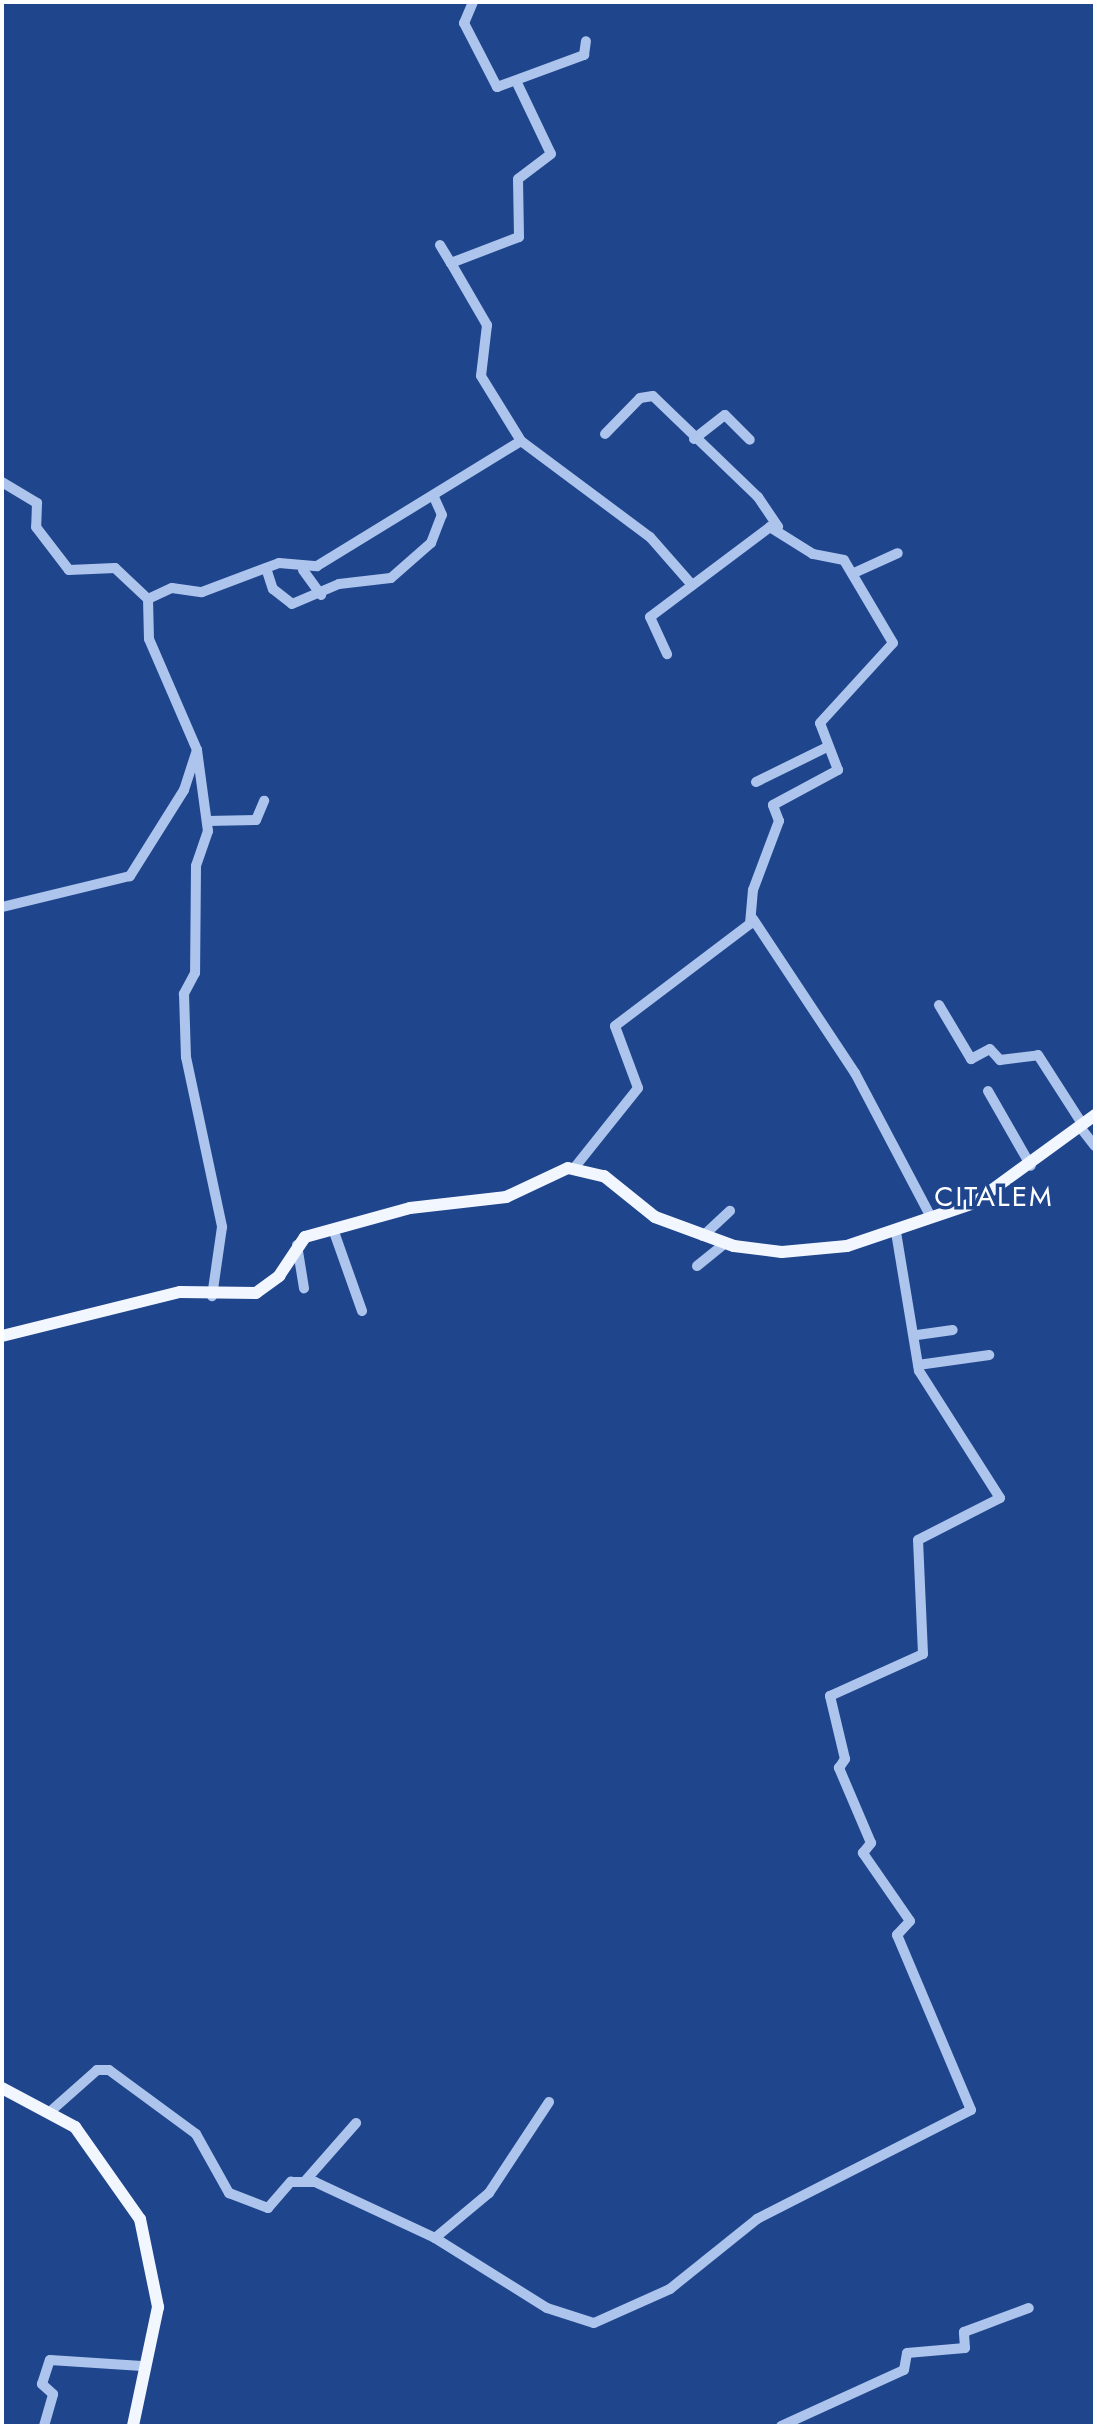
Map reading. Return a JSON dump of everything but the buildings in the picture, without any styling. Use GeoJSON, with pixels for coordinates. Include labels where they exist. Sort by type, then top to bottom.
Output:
{"type":"FeatureCollection","features":[{"type":"Feature","properties":{"kind":"main road"},"geometry":{"type":"LineString","coordinates":[[2,1336],[180,1292],[212,1296],[262,1290],[296,1243],[333,1229],[432,1204],[506,1197],[575,1167],[617,1183],[655,1217],[703,1236],[725,1243],[828,1250],[896,1232],[974,1203],[1031,1166],[1095,1115]]}},
{"type":"Feature","properties":{"kind":"main road"},"geometry":{"type":"LineString","coordinates":[[2,2088],[52,2110],[116,2177],[146,2236],[158,2307],[131,2366],[133,2426]]}},
{"type":"Feature","properties":{"kind":"street"},"geometry":{"type":"LineString","coordinates":[[473,2],[464,23],[497,87],[518,85],[584,55],[586,41]]}},
{"type":"Feature","properties":{"kind":"street"},"geometry":{"type":"LineString","coordinates":[[451,263],[519,237],[518,179],[551,154],[518,85]]}},
{"type":"Feature","properties":{"kind":"street"},"geometry":{"type":"LineString","coordinates":[[440,245],[485,320],[481,376],[521,441],[650,537],[692,585]]}},
{"type":"Feature","properties":{"kind":"street"},"geometry":{"type":"LineString","coordinates":[[605,434],[649,395],[758,497],[778,527],[813,554],[841,558],[854,573],[893,643],[820,723],[827,747],[838,764],[835,774],[773,805],[778,826],[753,890],[753,919],[855,1073],[931,1217]]}},
{"type":"Feature","properties":{"kind":"street"},"geometry":{"type":"LineString","coordinates":[[694,439],[725,415],[750,440]]}},
{"type":"Feature","properties":{"kind":"street"},"geometry":{"type":"LineString","coordinates":[[303,570],[435,499],[521,441]]}},
{"type":"Feature","properties":{"kind":"street"},"geometry":{"type":"LineString","coordinates":[[2,482],[37,503],[36,527],[69,570],[115,568],[148,599],[149,639],[197,750],[207,821],[196,866],[195,973],[184,994],[186,1057],[222,1227],[212,1296]]}},
{"type":"Feature","properties":{"kind":"street"},"geometry":{"type":"LineString","coordinates":[[266,568],[273,589],[292,604],[410,569],[440,524],[435,499]]}},
{"type":"Feature","properties":{"kind":"street"},"geometry":{"type":"LineString","coordinates":[[667,654],[649,619],[757,532],[778,527]]}},
{"type":"Feature","properties":{"kind":"street"},"geometry":{"type":"LineString","coordinates":[[854,573],[898,553]]}},
{"type":"Feature","properties":{"kind":"street"},"geometry":{"type":"LineString","coordinates":[[148,599],[172,588],[202,592],[282,563],[303,570],[321,595]]}},
{"type":"Feature","properties":{"kind":"street"},"geometry":{"type":"LineString","coordinates":[[756,782],[827,747]]}},
{"type":"Feature","properties":{"kind":"street"},"geometry":{"type":"LineString","coordinates":[[2,907],[130,876],[184,790],[197,750]]}},
{"type":"Feature","properties":{"kind":"street"},"geometry":{"type":"LineString","coordinates":[[207,821],[256,820],[264,801]]}},
{"type":"Feature","properties":{"kind":"street"},"geometry":{"type":"LineString","coordinates":[[575,1167],[639,1085],[614,1040],[615,1026],[669,981],[688,977],[753,919]]}},
{"type":"Feature","properties":{"kind":"street"},"geometry":{"type":"LineString","coordinates":[[939,1005],[971,1059],[990,1049],[1000,1060],[1038,1055],[1095,1146]]}},
{"type":"Feature","properties":{"kind":"street"},"geometry":{"type":"LineString","coordinates":[[988,1091],[1031,1166]]}},
{"type":"Feature","properties":{"kind":"street"},"geometry":{"type":"LineString","coordinates":[[703,1236],[730,1211]]}},
{"type":"Feature","properties":{"kind":"street"},"geometry":{"type":"LineString","coordinates":[[333,1229],[362,1311]]}},
{"type":"Feature","properties":{"kind":"street"},"geometry":{"type":"LineString","coordinates":[[52,2110],[105,2068],[196,2134],[229,2193],[268,2208],[291,2182],[306,2180],[435,2238],[563,2316],[594,2323],[615,2318],[670,2289],[757,2219],[972,2108],[897,1935],[910,1921],[863,1853],[871,1843],[839,1768],[845,1759],[830,1696],[923,1654],[918,1540],[999,1500],[918,1365],[917,1335],[896,1232]]}},
{"type":"Feature","properties":{"kind":"street"},"geometry":{"type":"LineString","coordinates":[[296,1243],[304,1288]]}},
{"type":"Feature","properties":{"kind":"street"},"geometry":{"type":"LineString","coordinates":[[697,1266],[725,1243]]}},
{"type":"Feature","properties":{"kind":"street"},"geometry":{"type":"LineString","coordinates":[[917,1335],[953,1330]]}},
{"type":"Feature","properties":{"kind":"street"},"geometry":{"type":"LineString","coordinates":[[918,1365],[989,1355]]}},
{"type":"Feature","properties":{"kind":"street"},"geometry":{"type":"LineString","coordinates":[[435,2238],[489,2193],[549,2102]]}},
{"type":"Feature","properties":{"kind":"street"},"geometry":{"type":"LineString","coordinates":[[306,2180],[356,2123]]}},
{"type":"Feature","properties":{"kind":"street"},"geometry":{"type":"LineString","coordinates":[[781,2426],[908,2368],[907,2353],[965,2348],[964,2332],[1029,2308]]}},
{"type":"Feature","properties":{"kind":"street"},"geometry":{"type":"LineString","coordinates":[[44,2426],[53,2394],[42,2384],[50,2360],[131,2366]]}},
{"type":"Feature","properties":{"kind":"district","name":"CITALEM"},"geometry":{"type":"Point","coordinates":[994,1197]}}]}
